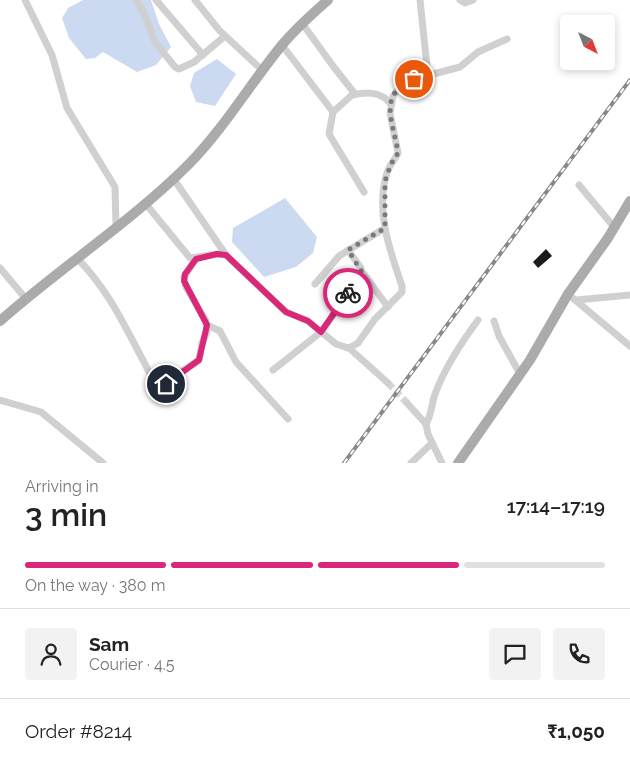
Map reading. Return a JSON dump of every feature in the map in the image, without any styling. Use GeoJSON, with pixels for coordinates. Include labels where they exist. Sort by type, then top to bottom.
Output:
{"type":"FeatureCollection","features":[{"type":"Feature","properties":{"kind":"main road"},"geometry":{"type":"LineString","coordinates":[[0,321],[173,178],[217,133],[282,45],[302,23],[328,0]]}},
{"type":"Feature","properties":{"kind":"main road"},"geometry":{"type":"LineString","coordinates":[[458,463],[572,297],[630,201]]}},
{"type":"Feature","properties":{"kind":"street"},"geometry":{"type":"LineString","coordinates":[[25,0],[52,55],[66,108],[115,187],[116,227]]}},
{"type":"Feature","properties":{"kind":"street"},"geometry":{"type":"LineString","coordinates":[[136,0],[146,17],[152,36],[175,67],[179,69],[184,68],[203,55],[226,36]]}},
{"type":"Feature","properties":{"kind":"street"},"geometry":{"type":"LineString","coordinates":[[156,0],[203,55]]}},
{"type":"Feature","properties":{"kind":"street"},"geometry":{"type":"LineString","coordinates":[[195,0],[226,36],[262,70]]}},
{"type":"Feature","properties":{"kind":"street"},"geometry":{"type":"LineString","coordinates":[[420,0],[428,76]]}},
{"type":"Feature","properties":{"kind":"street"},"geometry":{"type":"LineString","coordinates":[[460,0],[465,3],[473,0]]}},
{"type":"Feature","properties":{"kind":"street"},"geometry":{"type":"LineString","coordinates":[[302,23],[355,94]]}},
{"type":"Feature","properties":{"kind":"street"},"geometry":{"type":"LineString","coordinates":[[349,348],[358,343],[375,319],[402,292],[402,286],[385,228],[385,181],[391,164],[398,153],[391,122],[390,103],[393,96],[407,82],[460,67],[478,52],[507,39]]}},
{"type":"Feature","properties":{"kind":"street"},"geometry":{"type":"LineString","coordinates":[[282,45],[332,112]]}},
{"type":"Feature","properties":{"kind":"street"},"geometry":{"type":"LineString","coordinates":[[364,192],[329,134],[332,112],[355,94],[368,92],[379,94],[390,103]]}},
{"type":"Feature","properties":{"kind":"street"},"geometry":{"type":"LineString","coordinates":[[173,178],[226,255],[286,312],[308,321],[336,344],[349,348],[388,382]]}},
{"type":"Feature","properties":{"kind":"street"},"geometry":{"type":"LineString","coordinates":[[579,185],[614,227]]}},
{"type":"Feature","properties":{"kind":"street"},"geometry":{"type":"LineString","coordinates":[[145,203],[183,252],[190,258],[196,259],[217,254],[226,255]]}},
{"type":"Feature","properties":{"kind":"street"},"geometry":{"type":"LineString","coordinates":[[315,284],[332,262],[385,228]]}},
{"type":"Feature","properties":{"kind":"street"},"geometry":{"type":"LineString","coordinates":[[348,250],[388,307]]}},
{"type":"Feature","properties":{"kind":"street"},"geometry":{"type":"LineString","coordinates":[[77,258],[101,284],[129,331],[149,372],[159,385],[166,384],[199,360],[207,325]]}},
{"type":"Feature","properties":{"kind":"street"},"geometry":{"type":"LineString","coordinates":[[196,259],[185,274],[184,281],[207,325],[220,331],[241,368],[288,419]]}},
{"type":"Feature","properties":{"kind":"street"},"geometry":{"type":"LineString","coordinates":[[0,268],[26,299]]}},
{"type":"Feature","properties":{"kind":"street"},"geometry":{"type":"LineString","coordinates":[[273,370],[321,332],[362,272]]}},
{"type":"Feature","properties":{"kind":"street"},"geometry":{"type":"LineString","coordinates":[[572,297],[630,295]]}},
{"type":"Feature","properties":{"kind":"street"},"geometry":{"type":"LineString","coordinates":[[572,297],[630,346]]}},
{"type":"Feature","properties":{"kind":"street"},"geometry":{"type":"LineString","coordinates":[[426,424],[432,413],[435,396],[450,361],[478,320]]}},
{"type":"Feature","properties":{"kind":"street"},"geometry":{"type":"LineString","coordinates":[[494,321],[499,336],[520,374]]}},
{"type":"Feature","properties":{"kind":"street"},"geometry":{"type":"LineString","coordinates":[[0,400],[41,412],[103,463]]}},
{"type":"Feature","properties":{"kind":"street"},"geometry":{"type":"LineString","coordinates":[[407,403],[426,424],[432,443],[442,463]]}},
{"type":"Feature","properties":{"kind":"street"},"geometry":{"type":"LineString","coordinates":[[411,463],[432,443]]}},
{"type":"Feature","properties":{"kind":"water"},"geometry":{"type":"Polygon","coordinates":[[[83,0],[151,0],[159,24],[171,47],[156,65],[137,72],[103,52],[95,58],[86,59],[69,38],[62,18],[68,8],[83,0]]]}},
{"type":"Feature","properties":{"kind":"water"},"geometry":{"type":"Polygon","coordinates":[[[217,59],[236,74],[215,106],[196,102],[190,86],[194,73],[217,59]]]}},
{"type":"Feature","properties":{"kind":"water"},"geometry":{"type":"Polygon","coordinates":[[[285,198],[317,237],[313,253],[296,267],[264,277],[232,242],[233,228],[285,198]]]}},
{"type":"Feature","properties":{"kind":"building"},"geometry":{"type":"Polygon","coordinates":[[[546,249],[552,256],[538,268],[533,262],[546,249]]]}},
{"type":"Feature","properties":{"kind":"tunnel"},"geometry":{"type":"LineString","coordinates":[[388,383],[407,403]]}},
{"type":"Feature","properties":{"kind":"railway"},"geometry":{"type":"LineString","coordinates":[[344,463],[630,80]]}},
{"type":"Feature","properties":{"kind":"way so far"},"geometry":{"type":"LineString","coordinates":[[348,293],[362,272],[348,250],[385,228],[385,181],[391,164],[398,153],[391,122],[390,103],[399,88],[414,79]]}},
{"type":"Feature","properties":{"kind":"route"},"geometry":{"type":"LineString","coordinates":[[166,384],[199,360],[203,338],[208,328],[184,281],[185,274],[196,259],[217,254],[226,255],[286,312],[308,321],[321,332],[348,293]]}}]}
